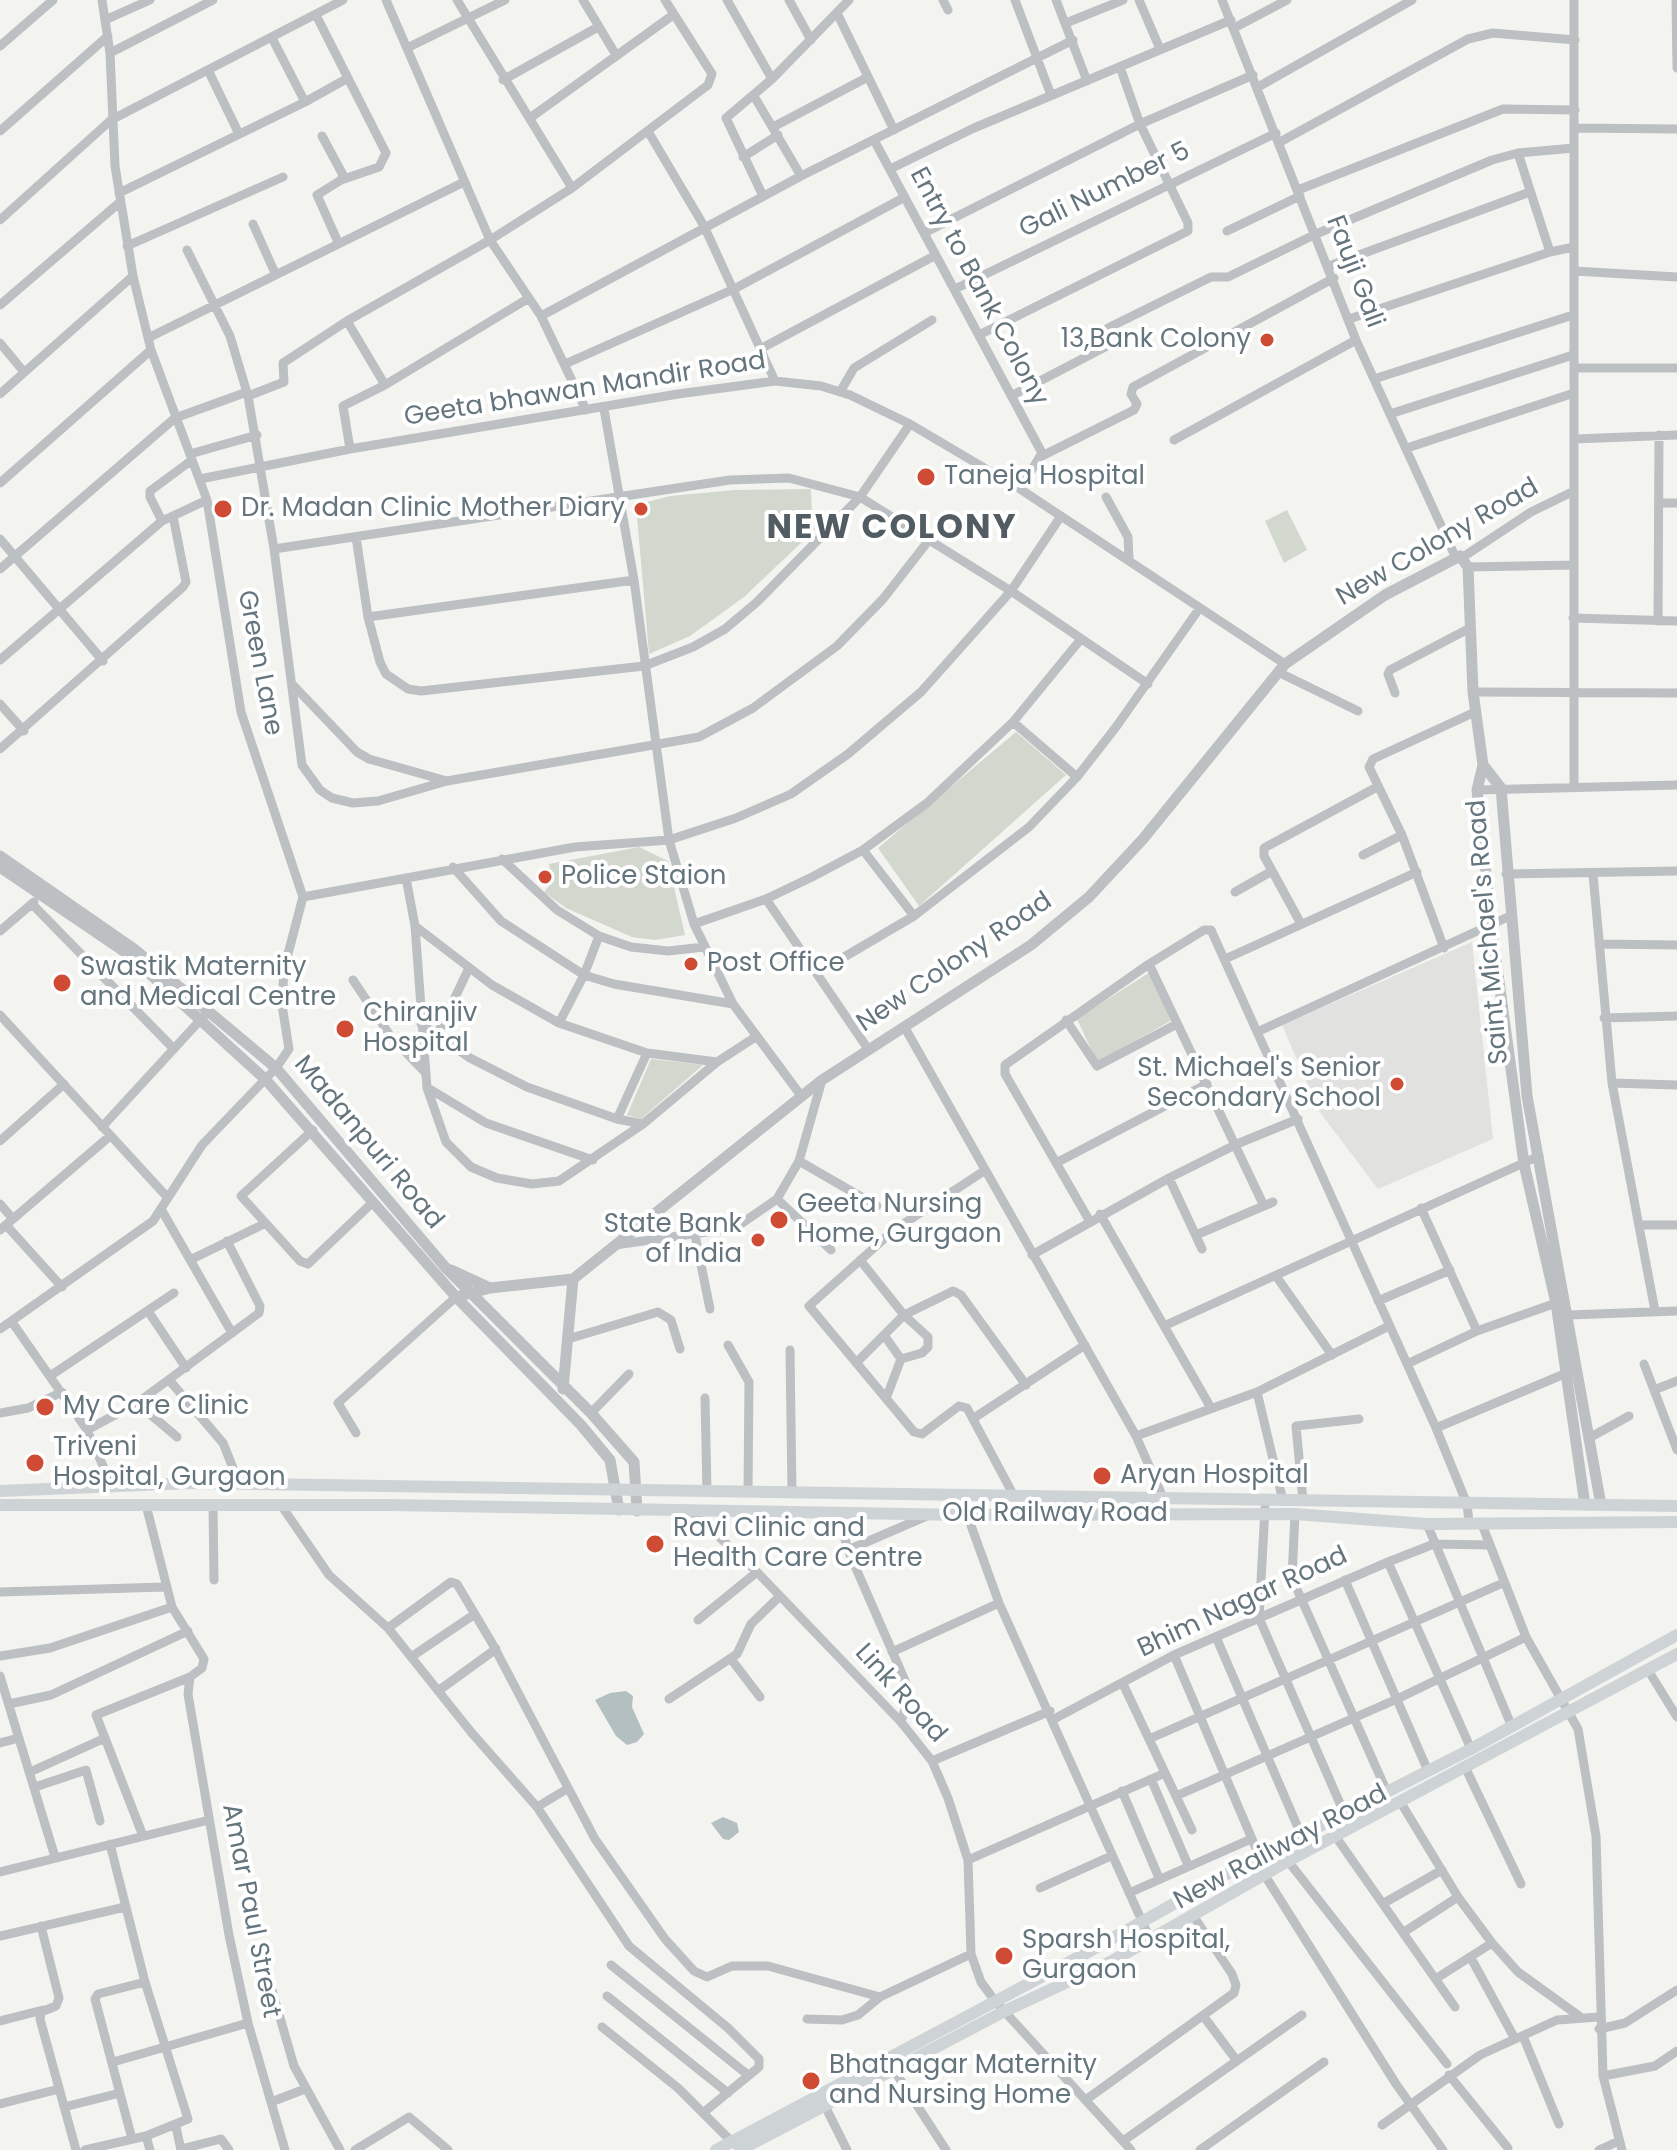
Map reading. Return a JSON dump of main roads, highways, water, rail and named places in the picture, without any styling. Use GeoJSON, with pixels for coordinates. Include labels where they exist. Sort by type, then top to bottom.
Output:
{"type":"FeatureCollection","features":[{"type":"Feature","properties":{"kind":"main road","name":"Old Railway Road"},"geometry":{"type":"LineString","coordinates":[[0,1491],[239,1483],[638,1488],[707,1492],[1164,1500],[1427,1524],[1677,1522]]}},
{"type":"Feature","properties":{"kind":"main road"},"geometry":{"type":"LineString","coordinates":[[391,1505],[392,1485]]}},
{"type":"Feature","properties":{"kind":"main road"},"geometry":{"type":"LineString","coordinates":[[118,1486],[124,1505]]}},
{"type":"Feature","properties":{"kind":"main road","name":"Old Railway Road"},"geometry":{"type":"LineString","coordinates":[[0,1505],[23,1502],[391,1505],[965,1515],[1265,1507],[1283,1501],[1677,1506]]}},
{"type":"Feature","properties":{"kind":"main road","name":"New Railway Road"},"geometry":{"type":"LineString","coordinates":[[737,2147],[995,2001],[1512,1727],[1677,1635]]}},
{"type":"Feature","properties":{"kind":"main road","name":"New Railway Road"},"geometry":{"type":"LineString","coordinates":[[716,2150],[737,2147],[825,2106],[1005,2011],[1112,1961],[1264,1874],[1677,1654]]}},
{"type":"Feature","properties":{"kind":"main road"},"geometry":{"type":"LineString","coordinates":[[1587,1683],[1594,1696]]}},
{"type":"Feature","properties":{"kind":"place","name":"13,Bank Colony"},"geometry":{"type":"Point","coordinates":[1267,340]}},
{"type":"Feature","properties":{"kind":"place","name":"Taneja Hospital"},"geometry":{"type":"Point","coordinates":[926,477]}},
{"type":"Feature","properties":{"kind":"place","name":"Dr. Madan Clinic"},"geometry":{"type":"Point","coordinates":[223,509]}},
{"type":"Feature","properties":{"kind":"place","name":"Mother Diary"},"geometry":{"type":"Point","coordinates":[641,509]}},
{"type":"Feature","properties":{"kind":"place","name":"Police Staion"},"geometry":{"type":"Point","coordinates":[545,877]}},
{"type":"Feature","properties":{"kind":"place","name":"Post Office"},"geometry":{"type":"Point","coordinates":[691,964]}},
{"type":"Feature","properties":{"kind":"place","name":"Swastik Maternity and Medical Centre"},"geometry":{"type":"Point","coordinates":[62,983]}},
{"type":"Feature","properties":{"kind":"place","name":"Chiranjiv Hospital"},"geometry":{"type":"Point","coordinates":[345,1029]}},
{"type":"Feature","properties":{"kind":"place","name":"St. Michael's Senior Secondary School"},"geometry":{"type":"Point","coordinates":[1397,1084]}},
{"type":"Feature","properties":{"kind":"place","name":"Geeta Nursing Home, Gurgaon"},"geometry":{"type":"Point","coordinates":[779,1220]}},
{"type":"Feature","properties":{"kind":"place","name":"State Bank of India"},"geometry":{"type":"Point","coordinates":[758,1240]}},
{"type":"Feature","properties":{"kind":"place","name":"My Care Clinic"},"geometry":{"type":"Point","coordinates":[45,1407]}},
{"type":"Feature","properties":{"kind":"place","name":"Triveni Hospital, Gurgaon"},"geometry":{"type":"Point","coordinates":[35,1463]}},
{"type":"Feature","properties":{"kind":"place","name":"Aryan Hospital"},"geometry":{"type":"Point","coordinates":[1102,1476]}},
{"type":"Feature","properties":{"kind":"place","name":"Ravi Clinic and Health Care Centre"},"geometry":{"type":"Point","coordinates":[655,1544]}},
{"type":"Feature","properties":{"kind":"place","name":"Sparsh Hospital, Gurgaon"},"geometry":{"type":"Point","coordinates":[1004,1956]}},
{"type":"Feature","properties":{"kind":"place","name":"Bhatnagar Maternity and Nursing Home"},"geometry":{"type":"Point","coordinates":[811,2081]}},
{"type":"Feature","properties":{"kind":"district","name":"NEW COLONY"},"geometry":{"type":"Point","coordinates":[892,529]}}]}
